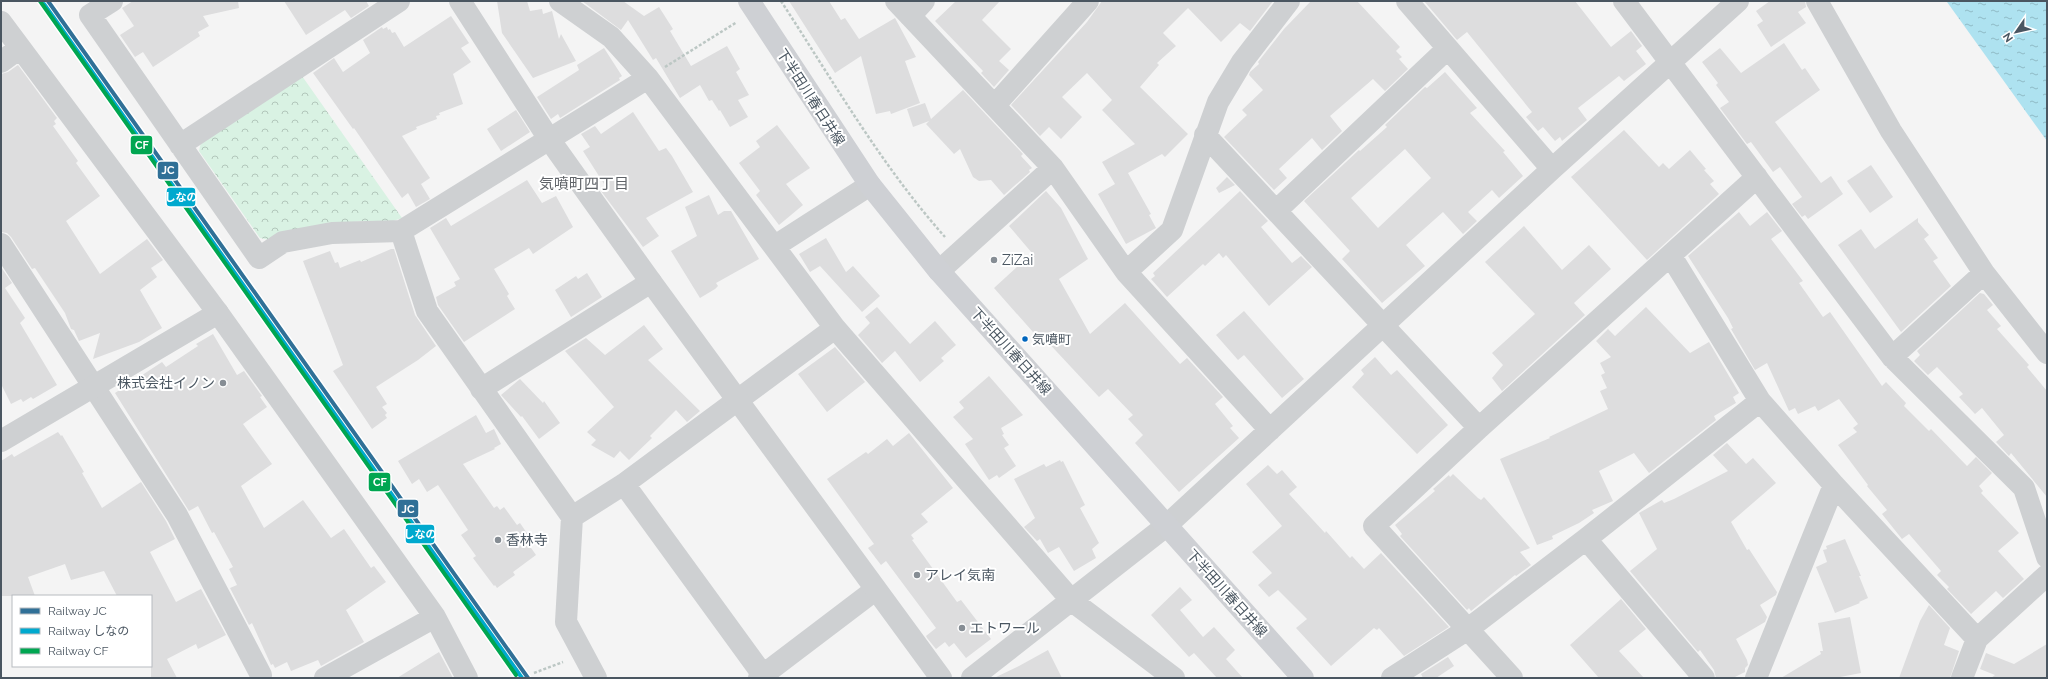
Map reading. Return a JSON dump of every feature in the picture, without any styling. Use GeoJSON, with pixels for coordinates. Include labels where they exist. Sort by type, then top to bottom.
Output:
{"type":"FeatureCollection","features":[{"type":"Feature","properties":{"kind":"main road","name":"下半田川春日井線"},"geometry":{"type":"LineString","coordinates":[[749,1],[870,185],[939,272],[1303,678]]}},
{"type":"Feature","properties":{"kind":"street"},"geometry":{"type":"LineString","coordinates":[[112,1],[90,15],[259,258],[283,242],[332,233],[401,232],[648,78]]}},
{"type":"Feature","properties":{"kind":"street"},"geometry":{"type":"LineString","coordinates":[[180,145],[399,1]]}},
{"type":"Feature","properties":{"kind":"street"},"geometry":{"type":"LineString","coordinates":[[460,1],[549,139],[651,282],[875,590],[941,678]]}},
{"type":"Feature","properties":{"kind":"street"},"geometry":{"type":"LineString","coordinates":[[560,1],[611,37],[648,78],[836,328],[1072,601],[1164,675]]}},
{"type":"Feature","properties":{"kind":"street"},"geometry":{"type":"LineString","coordinates":[[995,105],[1088,1]]}},
{"type":"Feature","properties":{"kind":"street"},"geometry":{"type":"LineString","coordinates":[[1126,272],[1172,230],[1218,102],[1242,62],[1289,1]]}},
{"type":"Feature","properties":{"kind":"street"},"geometry":{"type":"LineString","coordinates":[[1407,1],[1552,169]]}},
{"type":"Feature","properties":{"kind":"street"},"geometry":{"type":"LineString","coordinates":[[1624,1],[1672,62],[1892,357],[2024,488],[2047,557]]}},
{"type":"Feature","properties":{"kind":"street"},"geometry":{"type":"LineString","coordinates":[[972,678],[1166,526],[1552,169],[1738,1]]}},
{"type":"Feature","properties":{"kind":"street"},"geometry":{"type":"LineString","coordinates":[[1817,1],[1892,131],[1984,273],[2047,353]]}},
{"type":"Feature","properties":{"kind":"street"},"geometry":{"type":"LineString","coordinates":[[910,6],[995,105],[1053,168],[1126,272],[1270,430]]}},
{"type":"Feature","properties":{"kind":"street"},"geometry":{"type":"LineString","coordinates":[[1,22],[218,313],[435,617],[467,678]]}},
{"type":"Feature","properties":{"kind":"street"},"geometry":{"type":"LineString","coordinates":[[1,62],[20,48]]}},
{"type":"Feature","properties":{"kind":"street"},"geometry":{"type":"LineString","coordinates":[[1277,210],[1447,49]]}},
{"type":"Feature","properties":{"kind":"street"},"geometry":{"type":"LineString","coordinates":[[1205,135],[1277,210],[1479,428]]}},
{"type":"Feature","properties":{"kind":"street"},"geometry":{"type":"LineString","coordinates":[[939,272],[1053,168]]}},
{"type":"Feature","properties":{"kind":"street"},"geometry":{"type":"LineString","coordinates":[[1512,678],[1374,526],[1479,428],[1757,177]]}},
{"type":"Feature","properties":{"kind":"street"},"geometry":{"type":"LineString","coordinates":[[775,246],[870,185]]}},
{"type":"Feature","properties":{"kind":"street"},"geometry":{"type":"LineString","coordinates":[[401,232],[427,311],[572,517],[566,622],[596,678]]}},
{"type":"Feature","properties":{"kind":"street"},"geometry":{"type":"LineString","coordinates":[[1,244],[177,515],[264,677]]}},
{"type":"Feature","properties":{"kind":"street"},"geometry":{"type":"LineString","coordinates":[[1671,256],[1760,401],[1834,485],[1977,639]]}},
{"type":"Feature","properties":{"kind":"street"},"geometry":{"type":"LineString","coordinates":[[1892,357],[1984,273]]}},
{"type":"Feature","properties":{"kind":"street"},"geometry":{"type":"LineString","coordinates":[[481,388],[651,282]]}},
{"type":"Feature","properties":{"kind":"street"},"geometry":{"type":"LineString","coordinates":[[1,441],[218,313]]}},
{"type":"Feature","properties":{"kind":"street"},"geometry":{"type":"LineString","coordinates":[[572,517],[624,484],[836,328]]}},
{"type":"Feature","properties":{"kind":"street"},"geometry":{"type":"LineString","coordinates":[[1392,678],[1468,629],[1586,539],[1760,401]]}},
{"type":"Feature","properties":{"kind":"street"},"geometry":{"type":"LineString","coordinates":[[624,484],[761,677],[875,590]]}},
{"type":"Feature","properties":{"kind":"street"},"geometry":{"type":"LineString","coordinates":[[1756,678],[1834,485]]}},
{"type":"Feature","properties":{"kind":"street"},"geometry":{"type":"LineString","coordinates":[[1586,539],[1704,678]]}},
{"type":"Feature","properties":{"kind":"street"},"geometry":{"type":"LineString","coordinates":[[1962,678],[1977,639],[2047,575]]}},
{"type":"Feature","properties":{"kind":"street"},"geometry":{"type":"LineString","coordinates":[[325,678],[435,617]]}},
{"type":"Feature","properties":{"kind":"path"},"geometry":{"type":"LineString","coordinates":[[781,1],[875,145],[928,217],[959,253]]}},
{"type":"Feature","properties":{"kind":"path"},"geometry":{"type":"LineString","coordinates":[[648,78],[738,21]]}},
{"type":"Feature","properties":{"kind":"path"},"geometry":{"type":"LineString","coordinates":[[534,673],[584,654]]}},
{"type":"Feature","properties":{"kind":"green space"},"geometry":{"type":"Polygon","coordinates":[[[302,76],[402,218],[393,221],[361,221],[283,232],[270,240],[260,238],[199,151],[201,142],[302,76]]]}},
{"type":"Feature","properties":{"kind":"water"},"geometry":{"type":"Polygon","coordinates":[[[2047,1],[2047,141],[1947,2],[2047,1]]]}},
{"type":"Feature","properties":{"kind":"building"},"geometry":{"type":"Polygon","coordinates":[[[133,1],[238,1],[239,8],[203,16],[209,26],[198,32],[200,36],[153,67],[143,52],[135,57],[120,35],[134,26],[122,8],[133,1]]]}},
{"type":"Feature","properties":{"kind":"building"},"geometry":{"type":"Polygon","coordinates":[[[284,1],[366,1],[369,6],[351,18],[345,10],[306,35],[284,1]]]}},
{"type":"Feature","properties":{"kind":"building"},"geometry":{"type":"Polygon","coordinates":[[[497,1],[527,1],[530,11],[542,9],[543,14],[552,11],[559,39],[561,34],[576,61],[533,78],[502,33],[497,1]]]}},
{"type":"Feature","properties":{"kind":"building"},"geometry":{"type":"Polygon","coordinates":[[[582,1],[623,1],[644,16],[659,7],[673,29],[670,31],[691,66],[727,46],[740,69],[736,72],[749,95],[738,100],[748,117],[730,127],[712,100],[709,101],[700,85],[680,98],[656,58],[653,60],[628,20],[621,30],[582,1]]]}},
{"type":"Feature","properties":{"kind":"building"},"geometry":{"type":"Polygon","coordinates":[[[789,1],[829,1],[841,20],[845,18],[859,39],[895,18],[916,57],[905,61],[920,103],[891,114],[890,111],[876,114],[861,56],[835,73],[789,1]]]}},
{"type":"Feature","properties":{"kind":"building"},"geometry":{"type":"Polygon","coordinates":[[[956,1],[1000,1],[982,20],[1011,49],[999,61],[1009,70],[994,87],[981,73],[983,71],[935,21],[956,1]]]}},
{"type":"Feature","properties":{"kind":"building"},"geometry":{"type":"Polygon","coordinates":[[[1102,1],[1273,1],[1250,31],[1240,23],[1221,42],[1188,8],[1163,33],[1176,46],[1157,63],[1159,65],[1140,87],[1188,134],[1165,157],[1162,154],[1128,173],[1151,214],[1149,215],[1156,228],[1126,244],[1098,194],[1115,184],[1102,162],[1135,144],[1102,110],[1112,100],[1087,73],[1062,97],[1082,117],[1061,139],[1049,127],[1040,136],[1011,105],[1087,22],[1102,1]]]}},
{"type":"Feature","properties":{"kind":"building"},"geometry":{"type":"Polygon","coordinates":[[[1311,1],[1357,1],[1400,47],[1396,51],[1402,57],[1399,59],[1408,69],[1385,91],[1373,79],[1330,116],[1342,131],[1322,150],[1312,138],[1279,169],[1287,178],[1274,190],[1224,137],[1247,115],[1242,110],[1263,90],[1249,75],[1250,72],[1259,64],[1258,62],[1284,29],[1311,1]]]}},
{"type":"Feature","properties":{"kind":"building"},"geometry":{"type":"Polygon","coordinates":[[[1424,1],[1575,1],[1611,47],[1631,31],[1642,46],[1636,51],[1646,64],[1624,81],[1619,76],[1578,108],[1587,120],[1562,141],[1560,137],[1555,141],[1543,127],[1538,131],[1526,117],[1532,112],[1467,32],[1457,40],[1424,1]]]}},
{"type":"Feature","properties":{"kind":"building"},"geometry":{"type":"Polygon","coordinates":[[[1770,1],[1805,1],[1806,7],[1798,12],[1806,23],[1771,47],[1757,25],[1763,21],[1756,11],[1770,1]]]}},
{"type":"Feature","properties":{"kind":"building"},"geometry":{"type":"Polygon","coordinates":[[[451,16],[469,43],[461,48],[471,62],[453,74],[463,104],[439,113],[440,115],[436,116],[437,119],[416,127],[417,129],[402,136],[430,178],[421,184],[430,199],[416,207],[408,193],[402,198],[354,128],[353,129],[313,73],[334,58],[343,72],[370,53],[363,40],[382,27],[383,29],[387,27],[392,33],[395,32],[404,47],[451,16]]]}},
{"type":"Feature","properties":{"kind":"building"},"geometry":{"type":"Polygon","coordinates":[[[1784,43],[1802,70],[1805,68],[1820,90],[1775,122],[1821,183],[1831,176],[1843,194],[1808,219],[1805,215],[1802,217],[1792,204],[1802,197],[1780,167],[1773,172],[1751,142],[1747,144],[1720,108],[1729,102],[1716,85],[1718,83],[1702,62],[1720,48],[1741,73],[1784,43]]]}},
{"type":"Feature","properties":{"kind":"building"},"geometry":{"type":"Polygon","coordinates":[[[604,48],[622,76],[619,78],[620,80],[560,118],[558,114],[551,119],[537,97],[579,70],[577,65],[604,48]]]}},
{"type":"Feature","properties":{"kind":"building"},"geometry":{"type":"Polygon","coordinates":[[[18,65],[57,118],[54,121],[56,124],[53,126],[78,161],[76,163],[100,196],[66,221],[100,274],[147,239],[163,260],[151,268],[157,277],[140,290],[162,328],[139,342],[93,359],[100,333],[79,341],[74,330],[71,329],[65,313],[35,268],[32,269],[11,237],[7,233],[1,232],[1,74],[8,72],[18,65]]]}},
{"type":"Feature","properties":{"kind":"building"},"geometry":{"type":"Polygon","coordinates":[[[1445,72],[1477,108],[1470,113],[1505,151],[1503,152],[1523,176],[1499,198],[1492,190],[1468,212],[1477,221],[1463,234],[1443,212],[1406,245],[1425,266],[1382,303],[1342,259],[1350,251],[1304,201],[1359,150],[1360,151],[1387,127],[1385,125],[1425,87],[1427,88],[1445,72]],[[1405,149],[1351,198],[1378,228],[1431,178],[1405,149]]]}},
{"type":"Feature","properties":{"kind":"building"},"geometry":{"type":"Polygon","coordinates":[[[963,90],[1023,154],[1021,156],[1032,168],[1029,170],[1030,172],[1004,195],[991,180],[979,181],[973,177],[960,149],[954,154],[926,124],[929,121],[913,127],[907,109],[925,103],[931,119],[963,90]]]}},
{"type":"Feature","properties":{"kind":"building"},"geometry":{"type":"Polygon","coordinates":[[[516,110],[530,132],[501,151],[487,129],[516,110]]]}},
{"type":"Feature","properties":{"kind":"building"},"geometry":{"type":"Polygon","coordinates":[[[633,112],[659,151],[666,148],[672,156],[693,192],[646,218],[659,236],[643,247],[601,191],[606,187],[583,151],[590,147],[581,134],[595,126],[601,134],[633,112]]]}},
{"type":"Feature","properties":{"kind":"building"},"geometry":{"type":"Polygon","coordinates":[[[777,125],[810,168],[786,184],[803,205],[779,225],[756,195],[760,191],[739,163],[760,147],[756,141],[777,125]]]}},
{"type":"Feature","properties":{"kind":"building"},"geometry":{"type":"Polygon","coordinates":[[[1624,130],[1659,167],[1663,163],[1669,169],[1690,150],[1714,181],[1710,184],[1719,194],[1647,260],[1571,177],[1624,130]]]}},
{"type":"Feature","properties":{"kind":"building"},"geometry":{"type":"Polygon","coordinates":[[[1871,165],[1893,197],[1870,213],[1847,181],[1871,165]]]}},
{"type":"Feature","properties":{"kind":"building"},"geometry":{"type":"Polygon","coordinates":[[[1227,177],[1235,185],[1219,193],[1216,188],[1227,177]]]}},
{"type":"Feature","properties":{"kind":"building"},"geometry":{"type":"Polygon","coordinates":[[[527,180],[542,203],[556,196],[573,227],[533,254],[529,248],[494,269],[509,294],[507,296],[515,309],[464,342],[438,305],[436,297],[456,286],[454,282],[460,279],[430,228],[446,218],[451,226],[527,180]]]}},
{"type":"Feature","properties":{"kind":"building"},"geometry":{"type":"Polygon","coordinates":[[[1046,191],[1061,208],[1088,259],[1059,279],[1090,334],[1125,303],[1180,364],[1187,358],[1223,397],[1215,404],[1233,426],[1230,428],[1239,438],[1179,492],[1135,443],[1143,435],[1128,419],[1133,415],[1108,389],[1099,397],[1043,337],[1040,340],[994,288],[1032,253],[1009,226],[1046,191]]]}},
{"type":"Feature","properties":{"kind":"building"},"geometry":{"type":"Polygon","coordinates":[[[1240,191],[1268,221],[1261,227],[1292,263],[1301,256],[1312,267],[1269,306],[1226,255],[1223,258],[1219,253],[1205,266],[1203,264],[1167,297],[1151,279],[1155,276],[1153,273],[1240,191]]]}},
{"type":"Feature","properties":{"kind":"building"},"geometry":{"type":"Polygon","coordinates":[[[709,195],[718,215],[724,211],[731,211],[759,259],[716,283],[718,286],[715,289],[700,298],[671,251],[697,236],[685,207],[709,195]]]}},
{"type":"Feature","properties":{"kind":"building"},"geometry":{"type":"Polygon","coordinates":[[[1739,212],[1750,226],[1767,212],[1782,231],[1771,239],[1803,281],[1799,283],[1823,317],[1830,312],[1882,386],[1886,382],[1906,403],[1904,406],[1929,431],[1931,429],[1967,466],[1976,457],[1992,473],[1979,486],[1983,491],[1981,493],[2019,533],[1998,551],[2024,579],[2003,598],[1996,591],[1971,614],[1947,589],[1949,587],[1937,575],[1941,571],[1909,534],[1902,539],[1882,514],[1887,510],[1867,486],[1868,485],[1838,445],[1857,432],[1853,428],[1858,424],[1839,399],[1818,411],[1815,406],[1798,414],[1795,408],[1789,411],[1767,363],[1755,370],[1731,329],[1733,328],[1728,318],[1688,256],[1739,212]]]}},
{"type":"Feature","properties":{"kind":"building"},"geometry":{"type":"Polygon","coordinates":[[[1918,218],[1918,222],[1929,235],[1924,239],[1938,258],[1933,261],[1951,286],[1901,332],[1838,245],[1861,229],[1875,249],[1918,218]]]}},
{"type":"Feature","properties":{"kind":"building"},"geometry":{"type":"Polygon","coordinates":[[[1524,226],[1562,270],[1589,245],[1611,269],[1574,303],[1585,315],[1502,391],[1492,378],[1503,365],[1492,353],[1535,314],[1485,262],[1524,226]]]}},
{"type":"Feature","properties":{"kind":"building"},"geometry":{"type":"Polygon","coordinates":[[[826,238],[846,272],[853,266],[880,296],[862,312],[820,266],[810,272],[799,254],[826,238]]]}},
{"type":"Feature","properties":{"kind":"building"},"geometry":{"type":"Polygon","coordinates":[[[394,249],[415,315],[436,346],[418,360],[376,387],[387,404],[382,407],[387,413],[385,415],[387,418],[372,429],[333,371],[343,365],[303,261],[330,251],[335,263],[338,262],[340,268],[360,260],[361,262],[394,249]]]}},
{"type":"Feature","properties":{"kind":"building"},"geometry":{"type":"Polygon","coordinates":[[[1,267],[12,283],[5,288],[25,318],[20,323],[57,385],[33,399],[31,397],[23,402],[21,399],[11,404],[1,384],[1,267]]]}},
{"type":"Feature","properties":{"kind":"building"},"geometry":{"type":"Polygon","coordinates":[[[587,273],[602,297],[571,317],[555,290],[576,276],[578,279],[587,273]]]}},
{"type":"Feature","properties":{"kind":"building"},"geometry":{"type":"Polygon","coordinates":[[[1980,293],[1984,294],[1993,305],[1987,310],[2001,326],[1997,329],[2029,365],[2027,367],[2047,391],[2047,497],[2011,453],[2009,456],[1996,442],[2004,435],[1982,408],[1975,414],[1959,397],[1963,394],[1937,367],[1928,375],[1914,361],[1920,355],[1917,351],[1980,293]]]}},
{"type":"Feature","properties":{"kind":"building"},"geometry":{"type":"Polygon","coordinates":[[[877,307],[910,344],[935,321],[956,345],[941,358],[944,361],[920,382],[895,351],[882,363],[858,335],[870,323],[865,317],[877,307]]]}},
{"type":"Feature","properties":{"kind":"building"},"geometry":{"type":"Polygon","coordinates":[[[1646,307],[1690,353],[1709,342],[1739,393],[1733,397],[1736,403],[1714,416],[1716,420],[1649,473],[1634,453],[1599,471],[1613,501],[1592,510],[1594,513],[1579,523],[1552,536],[1553,539],[1537,545],[1500,459],[1550,438],[1549,437],[1608,409],[1600,391],[1607,388],[1601,375],[1605,373],[1600,363],[1611,357],[1596,341],[1608,329],[1615,336],[1646,307]]]}},
{"type":"Feature","properties":{"kind":"building"},"geometry":{"type":"Polygon","coordinates":[[[1244,311],[1304,379],[1282,398],[1244,355],[1238,360],[1216,335],[1244,311]]]}},
{"type":"Feature","properties":{"kind":"building"},"geometry":{"type":"Polygon","coordinates":[[[644,325],[663,349],[648,360],[700,411],[687,422],[676,410],[650,436],[652,438],[629,460],[620,451],[614,458],[591,445],[596,440],[587,432],[614,407],[565,351],[586,338],[605,355],[644,325]]]}},
{"type":"Feature","properties":{"kind":"building"},"geometry":{"type":"Polygon","coordinates":[[[213,334],[237,375],[244,371],[262,396],[260,397],[267,407],[243,424],[272,464],[241,486],[264,528],[303,500],[331,538],[344,529],[371,568],[374,566],[386,582],[346,610],[364,642],[321,666],[318,660],[291,671],[287,662],[275,668],[273,664],[271,665],[252,623],[249,625],[230,588],[237,585],[229,569],[233,567],[214,532],[212,533],[198,506],[189,511],[115,393],[162,362],[166,367],[198,346],[196,344],[213,334]]]}},
{"type":"Feature","properties":{"kind":"building"},"geometry":{"type":"Polygon","coordinates":[[[835,347],[865,382],[827,412],[798,374],[835,347]]]}},
{"type":"Feature","properties":{"kind":"building"},"geometry":{"type":"Polygon","coordinates":[[[1375,357],[1391,375],[1397,370],[1448,425],[1417,454],[1352,387],[1364,374],[1361,370],[1375,357]]]}},
{"type":"Feature","properties":{"kind":"building"},"geometry":{"type":"Polygon","coordinates":[[[989,376],[1023,415],[1001,428],[1004,434],[1002,435],[1009,445],[1004,448],[1016,466],[999,478],[997,475],[989,480],[965,444],[973,439],[953,417],[964,408],[959,402],[989,376]]]}},
{"type":"Feature","properties":{"kind":"building"},"geometry":{"type":"Polygon","coordinates":[[[520,379],[543,403],[544,401],[560,423],[539,439],[522,416],[521,417],[501,395],[520,379]]]}},
{"type":"Feature","properties":{"kind":"building"},"geometry":{"type":"Polygon","coordinates":[[[476,415],[486,433],[494,429],[501,444],[494,448],[495,449],[463,464],[494,508],[497,506],[500,510],[504,507],[517,525],[520,523],[533,542],[529,545],[536,555],[513,572],[515,575],[497,588],[473,558],[476,556],[461,535],[468,530],[438,485],[427,492],[419,479],[412,484],[398,461],[476,415]]]}},
{"type":"Feature","properties":{"kind":"building"},"geometry":{"type":"Polygon","coordinates":[[[58,432],[61,436],[62,435],[84,472],[82,473],[102,508],[141,482],[166,521],[175,539],[150,552],[176,602],[201,589],[226,635],[198,649],[196,644],[167,659],[177,678],[151,678],[152,595],[116,595],[104,571],[71,580],[65,564],[28,577],[35,595],[1,596],[1,461],[12,454],[14,457],[58,432]]]}},
{"type":"Feature","properties":{"kind":"building"},"geometry":{"type":"Polygon","coordinates":[[[909,433],[953,488],[921,514],[928,522],[911,535],[914,539],[912,540],[957,602],[961,600],[991,639],[966,658],[954,643],[949,647],[945,642],[936,649],[927,638],[926,636],[936,628],[886,561],[881,565],[868,548],[874,544],[827,479],[866,452],[868,454],[887,439],[893,446],[909,433]]]}},
{"type":"Feature","properties":{"kind":"building"},"geometry":{"type":"Polygon","coordinates":[[[1727,443],[1746,464],[1753,458],[1776,483],[1731,522],[1747,550],[1749,549],[1777,592],[1776,595],[1760,605],[1767,617],[1765,622],[1736,639],[1747,660],[1748,665],[1745,668],[1745,672],[1733,678],[1716,678],[1714,670],[1700,650],[1698,652],[1630,571],[1657,549],[1639,513],[1662,500],[1664,503],[1674,499],[1728,471],[1713,455],[1727,443]]]}},
{"type":"Feature","properties":{"kind":"building"},"geometry":{"type":"Polygon","coordinates":[[[1060,460],[1061,462],[1063,461],[1085,505],[1080,508],[1099,543],[1092,549],[1096,558],[1074,571],[1059,547],[1048,553],[1040,539],[1037,541],[1024,527],[1035,518],[1014,479],[1044,464],[1046,467],[1060,460]]]}},
{"type":"Feature","properties":{"kind":"building"},"geometry":{"type":"Polygon","coordinates":[[[1268,465],[1277,474],[1282,470],[1297,487],[1289,494],[1325,533],[1326,531],[1350,558],[1352,556],[1364,569],[1381,553],[1449,627],[1404,656],[1379,628],[1377,630],[1374,628],[1331,666],[1296,628],[1307,619],[1278,590],[1269,597],[1258,585],[1272,573],[1252,552],[1282,526],[1246,484],[1268,465]]]}},
{"type":"Feature","properties":{"kind":"building"},"geometry":{"type":"Polygon","coordinates":[[[1453,474],[1478,498],[1481,500],[1484,497],[1530,548],[1520,552],[1531,565],[1516,576],[1515,575],[1471,611],[1469,608],[1467,610],[1400,536],[1402,534],[1395,525],[1435,491],[1433,489],[1449,475],[1450,477],[1453,474]]]}},
{"type":"Feature","properties":{"kind":"building"},"geometry":{"type":"Polygon","coordinates":[[[1845,539],[1861,576],[1859,576],[1868,598],[1859,602],[1860,603],[1835,613],[1816,567],[1827,562],[1823,550],[1827,549],[1826,546],[1845,539]]]}},
{"type":"Feature","properties":{"kind":"building"},"geometry":{"type":"Polygon","coordinates":[[[1180,587],[1192,600],[1180,610],[1203,637],[1214,627],[1235,650],[1226,659],[1243,678],[1217,678],[1194,653],[1189,657],[1151,615],[1180,587]]]}},
{"type":"Feature","properties":{"kind":"building"},"geometry":{"type":"Polygon","coordinates":[[[1621,599],[1646,629],[1619,651],[1644,678],[1599,678],[1570,645],[1621,599]]]}},
{"type":"Feature","properties":{"kind":"building"},"geometry":{"type":"Polygon","coordinates":[[[1929,605],[1950,628],[1944,645],[1959,651],[1950,678],[1899,678],[1920,621],[1929,605]]]}},
{"type":"Feature","properties":{"kind":"building"},"geometry":{"type":"Polygon","coordinates":[[[1850,617],[1861,673],[1835,678],[1781,678],[1821,654],[1820,651],[1823,651],[1818,623],[1850,617]]]}},
{"type":"Feature","properties":{"kind":"building"},"geometry":{"type":"Polygon","coordinates":[[[2047,644],[2047,678],[1991,678],[1995,675],[1980,669],[1986,653],[2014,664],[2047,644]]]}},
{"type":"Feature","properties":{"kind":"building"},"geometry":{"type":"Polygon","coordinates":[[[1048,650],[1062,678],[994,678],[1019,666],[1048,650]]]}},
{"type":"Feature","properties":{"kind":"building"},"geometry":{"type":"Polygon","coordinates":[[[439,652],[453,678],[397,678],[439,652]]]}},
{"type":"Feature","properties":{"kind":"building"},"geometry":{"type":"Polygon","coordinates":[[[1448,657],[1454,666],[1436,678],[1423,678],[1421,674],[1448,657]]]}},
{"type":"Feature","properties":{"kind":"rail line","name":"CF"},"geometry":{"type":"LineString","coordinates":[[40,1],[516,675]]}},
{"type":"Feature","properties":{"kind":"rail line","name":"JC"},"geometry":{"type":"LineString","coordinates":[[48,1],[528,678]]}},
{"type":"Feature","properties":{"kind":"rail line","name":"しなの"},"geometry":{"type":"LineString","coordinates":[[44,4],[522,678]]}},
{"type":"Feature","properties":{"kind":"place","name":"ZiZai"},"geometry":{"type":"Point","coordinates":[994,260]}},
{"type":"Feature","properties":{"kind":"place","name":"気噴町"},"geometry":{"type":"Point","coordinates":[1025,339]}},
{"type":"Feature","properties":{"kind":"place","name":"株式会社イノン"},"geometry":{"type":"Point","coordinates":[223,383]}},
{"type":"Feature","properties":{"kind":"place","name":"香林寺"},"geometry":{"type":"Point","coordinates":[498,540]}},
{"type":"Feature","properties":{"kind":"place","name":"アレイ気南"},"geometry":{"type":"Point","coordinates":[917,575]}},
{"type":"Feature","properties":{"kind":"place","name":"エトワール"},"geometry":{"type":"Point","coordinates":[962,628]}},
{"type":"Feature","properties":{"kind":"district","name":"気噴町四丁目"},"geometry":{"type":"Point","coordinates":[584,184]}}]}
